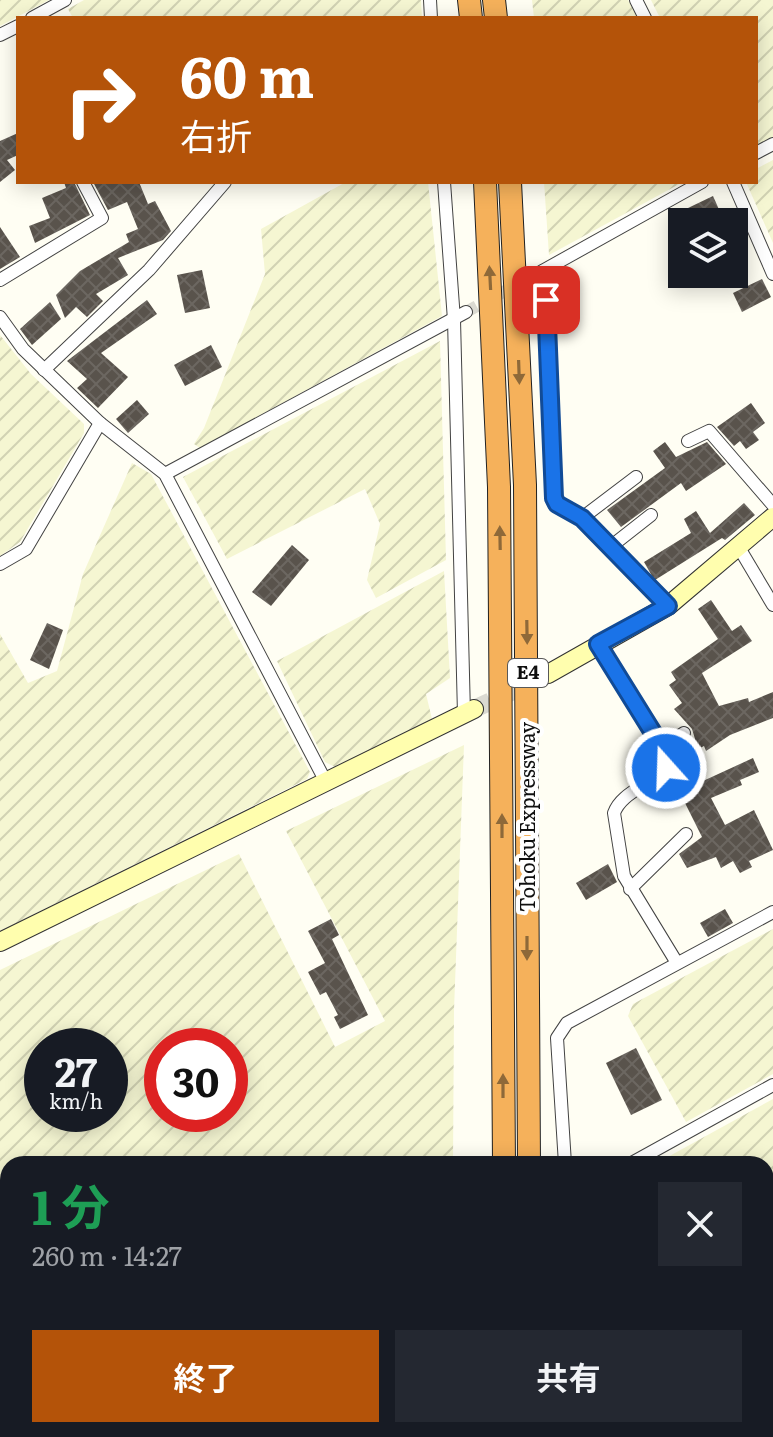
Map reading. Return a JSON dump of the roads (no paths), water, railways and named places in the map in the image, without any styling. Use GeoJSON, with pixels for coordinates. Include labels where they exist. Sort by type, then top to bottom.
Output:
{"type":"FeatureCollection","features":[{"type":"Feature","properties":{"kind":"highway","name":"Tohoku Expressway"},"geometry":{"type":"LineString","coordinates":[[485,184],[499,502],[504,1156]]}},
{"type":"Feature","properties":{"kind":"highway","name":"Tohoku Expressway"},"geometry":{"type":"LineString","coordinates":[[510,184],[525,485],[529,1156]]}},
{"type":"Feature","properties":{"kind":"street"},"geometry":{"type":"LineString","coordinates":[[36,16],[61,2]]}},
{"type":"Feature","properties":{"kind":"street"},"geometry":{"type":"LineString","coordinates":[[0,280],[102,218],[84,184]]}},
{"type":"Feature","properties":{"kind":"street"},"geometry":{"type":"LineString","coordinates":[[44,370],[149,270],[223,184]]}},
{"type":"Feature","properties":{"kind":"street"},"geometry":{"type":"LineString","coordinates":[[0,942],[469,712],[454,320],[444,184]]}},
{"type":"Feature","properties":{"kind":"street"},"geometry":{"type":"LineString","coordinates":[[528,279],[698,184]]}},
{"type":"Feature","properties":{"kind":"street"},"geometry":{"type":"LineString","coordinates":[[734,184],[773,274]]}},
{"type":"Feature","properties":{"kind":"street"},"geometry":{"type":"LineString","coordinates":[[543,271],[549,329],[554,498],[557,504],[582,518],[668,606]]}},
{"type":"Feature","properties":{"kind":"street"},"geometry":{"type":"LineString","coordinates":[[165,474],[466,312]]}},
{"type":"Feature","properties":{"kind":"street"},"geometry":{"type":"LineString","coordinates":[[0,317],[44,370],[100,423],[165,474],[327,784]]}},
{"type":"Feature","properties":{"kind":"street"},"geometry":{"type":"LineString","coordinates":[[0,564],[26,549],[100,423]]}},
{"type":"Feature","properties":{"kind":"street"},"geometry":{"type":"LineString","coordinates":[[688,441],[709,431],[773,505]]}},
{"type":"Feature","properties":{"kind":"street"},"geometry":{"type":"LineString","coordinates":[[582,518],[636,477]]}},
{"type":"Feature","properties":{"kind":"street"},"geometry":{"type":"LineString","coordinates":[[609,548],[651,515]]}},
{"type":"Feature","properties":{"kind":"street"},"geometry":{"type":"LineString","coordinates":[[548,674],[668,606],[773,517]]}},
{"type":"Feature","properties":{"kind":"street"},"geometry":{"type":"LineString","coordinates":[[738,546],[773,605]]}},
{"type":"Feature","properties":{"kind":"street"},"geometry":{"type":"LineString","coordinates":[[598,644],[662,747],[666,768],[625,795],[614,813],[624,876],[677,963]]}},
{"type":"Feature","properties":{"kind":"street"},"geometry":{"type":"LineString","coordinates":[[662,747],[684,733]]}},
{"type":"Feature","properties":{"kind":"street"},"geometry":{"type":"LineString","coordinates":[[630,889],[686,834]]}},
{"type":"Feature","properties":{"kind":"street"},"geometry":{"type":"LineString","coordinates":[[564,1156],[557,1038],[567,1023],[773,912]]}},
{"type":"Feature","properties":{"kind":"street"},"geometry":{"type":"LineString","coordinates":[[644,1156],[773,1085]]}},
{"type":"Feature","properties":{"kind":"tunnel"},"geometry":{"type":"LineString","coordinates":[[466,312],[518,284]]}},
{"type":"Feature","properties":{"kind":"tunnel"},"geometry":{"type":"LineString","coordinates":[[474,709],[535,681]]}}]}
